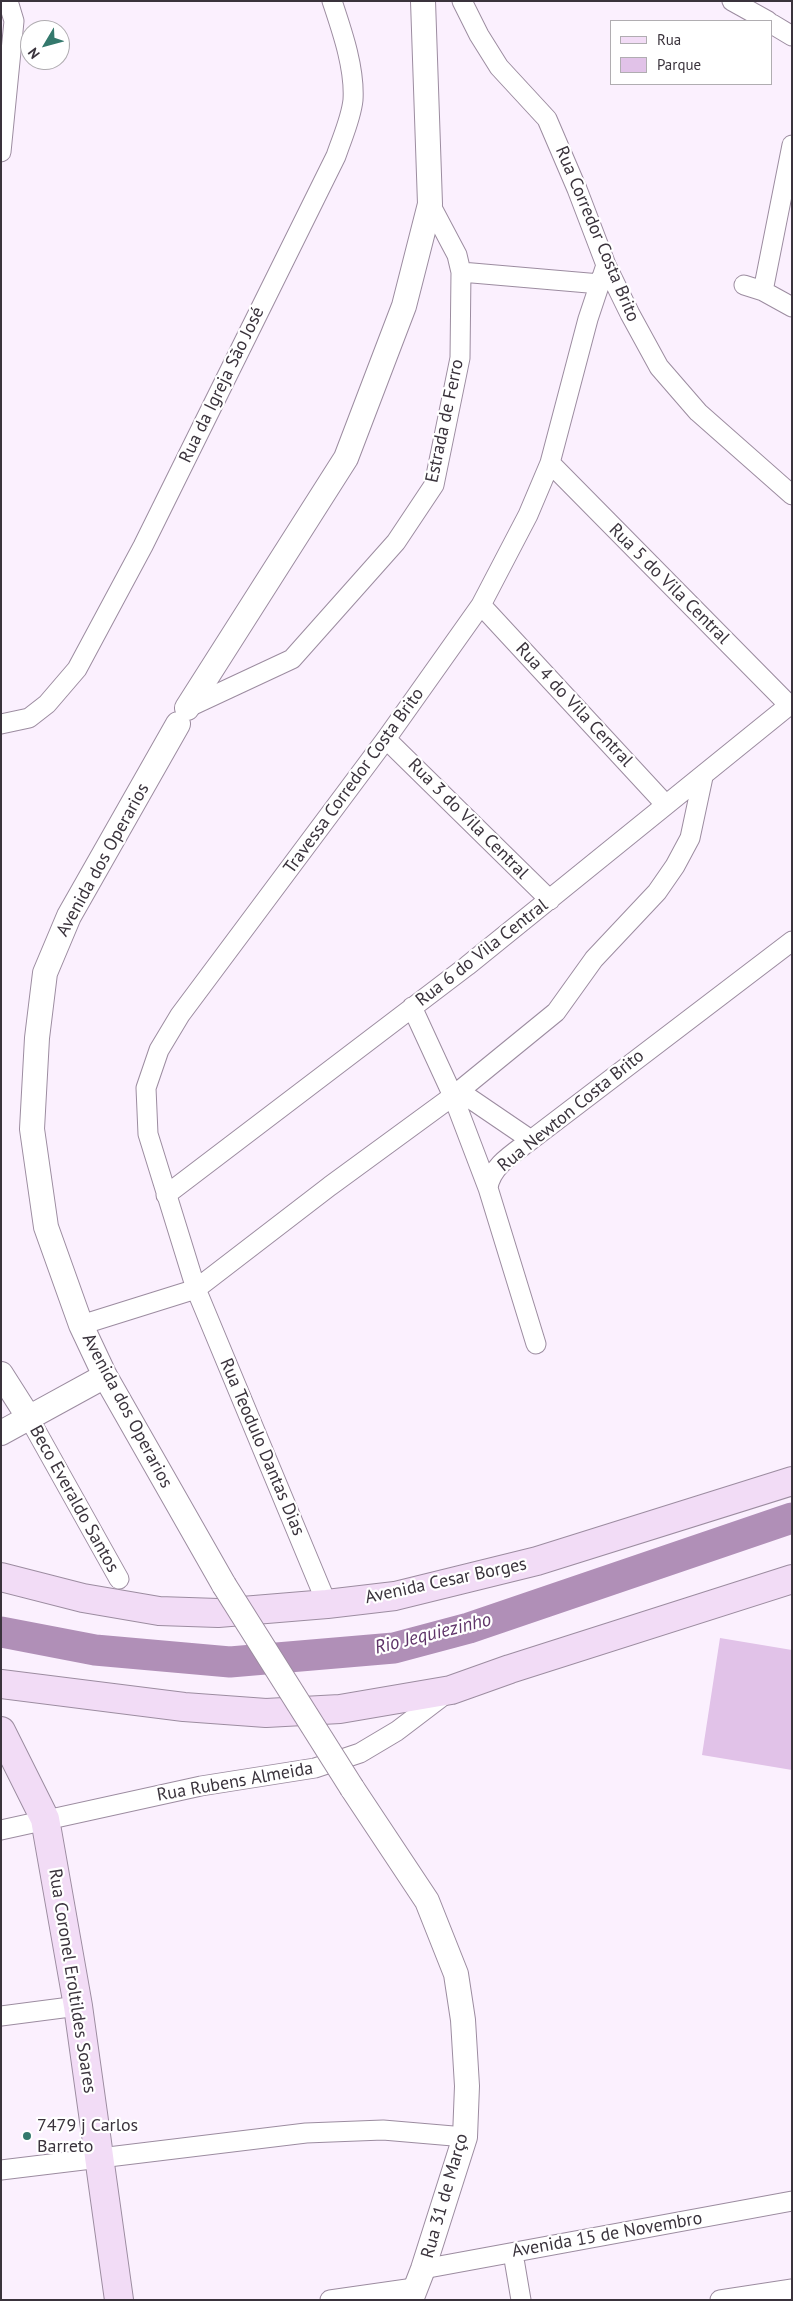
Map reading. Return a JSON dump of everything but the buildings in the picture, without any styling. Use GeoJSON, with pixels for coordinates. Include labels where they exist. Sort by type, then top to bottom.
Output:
{"type":"FeatureCollection","features":[{"type":"Feature","properties":{"kind":"main road","name":"Avenida Cesar Borges"},"geometry":{"type":"LineString","coordinates":[[1,1577],[83,1598],[159,1610],[218,1613],[395,1596],[537,1561],[792,1481]]}},
{"type":"Feature","properties":{"kind":"main road"},"geometry":{"type":"LineString","coordinates":[[1,1684],[184,1707],[266,1712],[340,1709],[451,1690],[510,1669],[792,1579]]}},
{"type":"Feature","properties":{"kind":"main road","name":"Rua Coronel Eroltildes Soares"},"geometry":{"type":"LineString","coordinates":[[1,1731],[45,1819],[78,2006],[120,2300]]}},
{"type":"Feature","properties":{"kind":"street"},"geometry":{"type":"LineString","coordinates":[[1,152],[14,21],[8,1]]}},
{"type":"Feature","properties":{"kind":"street","name":"Rua da Igreja São José"},"geometry":{"type":"LineString","coordinates":[[1,724],[29,718],[47,704],[77,669],[143,546],[336,156],[353,99],[351,70],[332,1]]}},
{"type":"Feature","properties":{"kind":"street","name":"Avenida dos Operarios"},"geometry":{"type":"LineString","coordinates":[[352,1788],[224,1585],[105,1376],[81,1326],[46,1227],[32,1129],[37,1038],[45,973],[69,916],[183,716],[346,458],[404,306],[430,204],[423,1]]}},
{"type":"Feature","properties":{"kind":"street","name":"Rua Corredor Costa Brito"},"geometry":{"type":"LineString","coordinates":[[462,1],[479,35],[499,67],[547,119],[606,264],[630,314],[659,367],[698,412],[792,495]]}},
{"type":"Feature","properties":{"kind":"street"},"geometry":{"type":"LineString","coordinates":[[732,1],[766,20]]}},
{"type":"Feature","properties":{"kind":"street"},"geometry":{"type":"LineString","coordinates":[[773,25],[792,36]]}},
{"type":"Feature","properties":{"kind":"street"},"geometry":{"type":"LineString","coordinates":[[763,291],[792,145]]}},
{"type":"Feature","properties":{"kind":"street","name":"Estrada de Ferro"},"geometry":{"type":"LineString","coordinates":[[183,716],[292,658],[396,542],[434,485],[460,358],[461,272],[457,255],[430,204]]}},
{"type":"Feature","properties":{"kind":"street","name":"Travessa Corredor Costa Brito"},"geometry":{"type":"LineString","coordinates":[[196,1289],[148,1134],[146,1088],[159,1050],[180,1015],[386,739],[481,605],[528,515],[550,463],[588,319],[606,264]]}},
{"type":"Feature","properties":{"kind":"street"},"geometry":{"type":"LineString","coordinates":[[461,272],[600,284]]}},
{"type":"Feature","properties":{"kind":"street"},"geometry":{"type":"LineString","coordinates":[[744,285],[763,291],[792,307]]}},
{"type":"Feature","properties":{"kind":"street","name":"Rua 5 do Vila Central"},"geometry":{"type":"LineString","coordinates":[[550,463],[790,704]]}},
{"type":"Feature","properties":{"kind":"street","name":"Rua 4 do Vila Central"},"geometry":{"type":"LineString","coordinates":[[481,605],[666,805]]}},
{"type":"Feature","properties":{"kind":"street","name":"Rua 6 do Vila Central"},"geometry":{"type":"LineString","coordinates":[[166,1195],[412,1008],[550,900],[703,777],[790,704]]}},
{"type":"Feature","properties":{"kind":"street","name":"Rua 3 do Vila Central"},"geometry":{"type":"LineString","coordinates":[[386,739],[550,900]]}},
{"type":"Feature","properties":{"kind":"street"},"geometry":{"type":"LineString","coordinates":[[81,1326],[196,1289],[330,1186],[456,1093],[556,1012],[594,959],[657,892],[690,838],[703,777]]}},
{"type":"Feature","properties":{"kind":"street","name":"Rua Newton Costa Brito"},"geometry":{"type":"LineString","coordinates":[[536,1344],[488,1188],[490,1178],[498,1166],[531,1140],[792,941]]}},
{"type":"Feature","properties":{"kind":"street"},"geometry":{"type":"LineString","coordinates":[[412,1008],[456,1093],[488,1188]]}},
{"type":"Feature","properties":{"kind":"street"},"geometry":{"type":"LineString","coordinates":[[456,1093],[531,1140]]}},
{"type":"Feature","properties":{"kind":"street","name":"Rua Teodulo Dantas Dias"},"geometry":{"type":"LineString","coordinates":[[196,1289],[327,1604]]}},
{"type":"Feature","properties":{"kind":"street"},"geometry":{"type":"LineString","coordinates":[[1,1374],[29,1418]]}},
{"type":"Feature","properties":{"kind":"street"},"geometry":{"type":"LineString","coordinates":[[1,1433],[105,1376]]}},
{"type":"Feature","properties":{"kind":"street","name":"Beco Everaldo Santos"},"geometry":{"type":"LineString","coordinates":[[29,1418],[119,1580]]}},
{"type":"Feature","properties":{"kind":"street","name":"Rua Rubens Almeida"},"geometry":{"type":"LineString","coordinates":[[1,1830],[201,1786],[315,1768],[360,1753],[397,1731],[451,1690]]}},
{"type":"Feature","properties":{"kind":"street","name":"Rua 31 de Março"},"geometry":{"type":"LineString","coordinates":[[352,1788],[427,1901],[456,1974],[463,2020],[467,2086],[465,2136],[416,2286]]}},
{"type":"Feature","properties":{"kind":"street"},"geometry":{"type":"LineString","coordinates":[[1,2016],[78,2006]]}},
{"type":"Feature","properties":{"kind":"street"},"geometry":{"type":"LineString","coordinates":[[1,2170],[99,2160],[306,2133],[382,2130],[465,2136]]}},
{"type":"Feature","properties":{"kind":"street","name":"Avenida 15 de Novembro"},"geometry":{"type":"LineString","coordinates":[[330,2300],[416,2286],[514,2253],[792,2202]]}},
{"type":"Feature","properties":{"kind":"street"},"geometry":{"type":"LineString","coordinates":[[514,2253],[521,2300]]}},
{"type":"Feature","properties":{"kind":"street"},"geometry":{"type":"LineString","coordinates":[[720,2300],[792,2289]]}},
{"type":"Feature","properties":{"kind":"green space"},"geometry":{"type":"Polygon","coordinates":[[[720,1638],[792,1650],[792,1770],[702,1755],[720,1638]]]}},
{"type":"Feature","properties":{"kind":"waterway","name":"Rio Jequiezinho"},"geometry":{"type":"LineString","coordinates":[[1,1632],[95,1650],[230,1662],[394,1648],[469,1628],[792,1518]]}},
{"type":"Feature","properties":{"kind":"place","name":"7479 j Carlos Barreto"},"geometry":{"type":"Point","coordinates":[27,2136]}}]}
